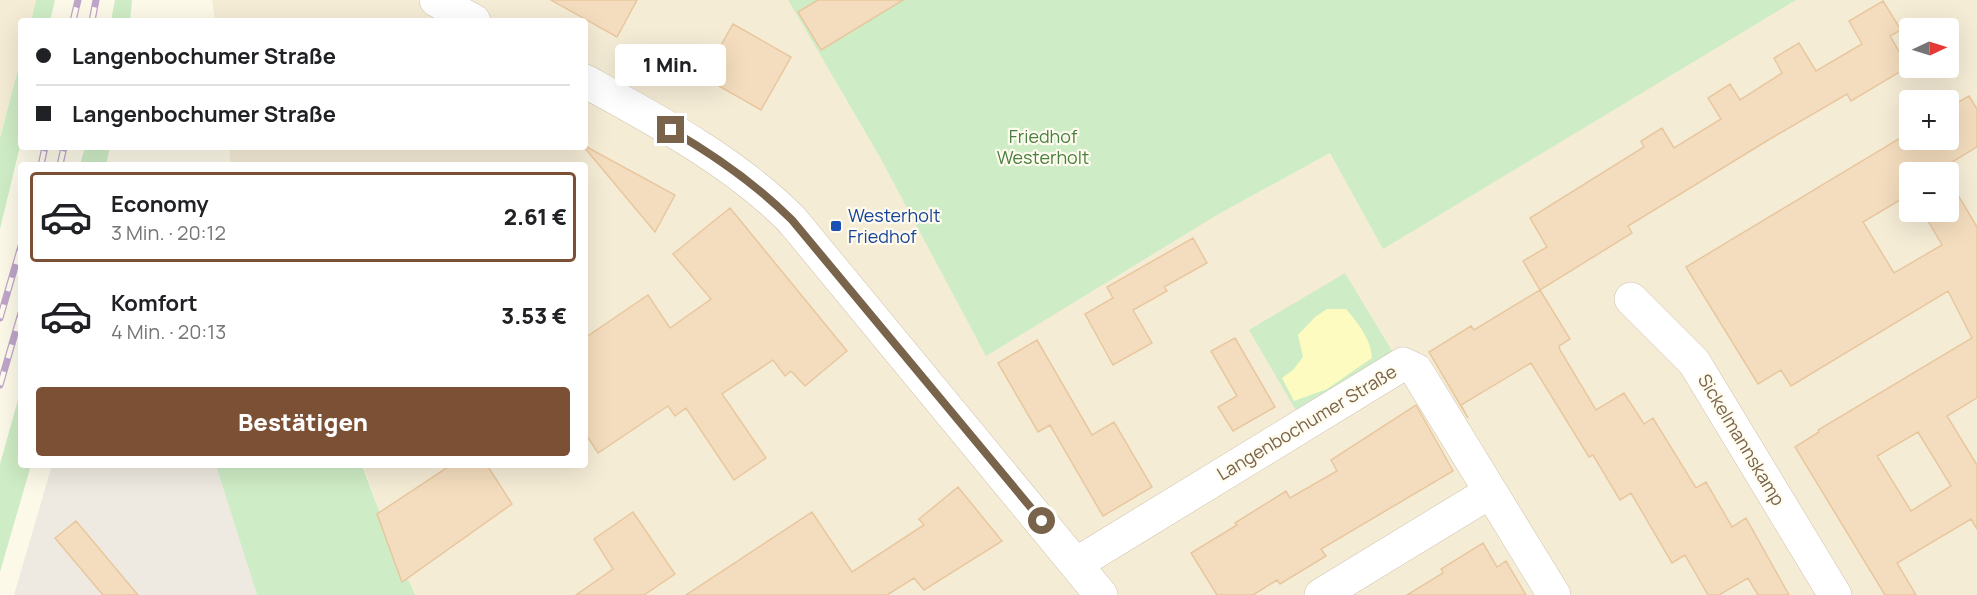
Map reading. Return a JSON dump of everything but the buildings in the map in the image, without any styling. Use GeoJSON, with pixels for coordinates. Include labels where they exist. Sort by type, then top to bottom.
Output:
{"type":"FeatureCollection","features":[{"type":"Feature","properties":{"kind":"street"},"geometry":{"type":"LineString","coordinates":[[436,0],[469,18]]}},
{"type":"Feature","properties":{"kind":"street"},"geometry":{"type":"LineString","coordinates":[[588,83],[691,142],[773,200],[848,284],[1101,595]]}},
{"type":"Feature","properties":{"kind":"street","name":"Sickelmannskamp"},"geometry":{"type":"LineString","coordinates":[[1630,299],[1694,362],[1835,595]]}},
{"type":"Feature","properties":{"kind":"street","name":"Langenbochumer Straße"},"geometry":{"type":"LineString","coordinates":[[1076,564],[1403,364],[1416,370],[1554,595]]}},
{"type":"Feature","properties":{"kind":"street"},"geometry":{"type":"LineString","coordinates":[[1321,595],[1490,492]]}},
{"type":"Feature","properties":{"kind":"shaded area"},"geometry":{"type":"Polygon","coordinates":[[[0,0],[36,0],[32,18],[18,18],[18,69],[0,138],[0,0]]]}},
{"type":"Feature","properties":{"kind":"shaded area"},"geometry":{"type":"Polygon","coordinates":[[[212,0],[788,0],[881,159],[1217,215],[1330,153],[1383,248],[1796,0],[1977,0],[1977,595],[415,595],[382,519],[364,468],[588,468],[588,162],[231,162],[229,150],[588,150],[588,18],[215,18],[212,0]]]}},
{"type":"Feature","properties":{"kind":"shaded area"},"geometry":{"type":"Polygon","coordinates":[[[51,468],[219,468],[257,595],[14,595],[51,468]]]}},
{"type":"Feature","properties":{"kind":"green space"},"geometry":{"type":"Polygon","coordinates":[[[36,0],[55,0],[51,18],[32,18],[36,0]]]}},
{"type":"Feature","properties":{"kind":"green space"},"geometry":{"type":"Polygon","coordinates":[[[115,0],[132,0],[130,18],[112,18],[115,0]]]}},
{"type":"Feature","properties":{"kind":"green space","name":"Friedhof Westerholt"},"geometry":{"type":"Polygon","coordinates":[[[788,0],[1796,0],[1383,249],[1330,153],[1217,215],[986,356],[881,159],[788,0]]]}},
{"type":"Feature","properties":{"kind":"green space"},"geometry":{"type":"Polygon","coordinates":[[[18,69],[19,150],[0,229],[0,138],[18,69]]]}},
{"type":"Feature","properties":{"kind":"green space"},"geometry":{"type":"Polygon","coordinates":[[[84,150],[109,150],[107,162],[81,162],[84,150]]]}},
{"type":"Feature","properties":{"kind":"green space"},"geometry":{"type":"Polygon","coordinates":[[[1345,273],[1395,356],[1298,414],[1249,330],[1345,273]]]}},
{"type":"Feature","properties":{"kind":"green space"},"geometry":{"type":"Polygon","coordinates":[[[18,400],[18,468],[30,468],[0,572],[0,464],[18,400]]]}},
{"type":"Feature","properties":{"kind":"green space"},"geometry":{"type":"Polygon","coordinates":[[[217,468],[363,468],[382,519],[415,595],[257,595],[217,468]]]}},
{"type":"Feature","properties":{"kind":"sand"},"geometry":{"type":"Polygon","coordinates":[[[1327,309],[1346,309],[1366,338],[1372,358],[1327,389],[1294,401],[1282,378],[1293,370],[1303,357],[1298,335],[1315,317],[1327,309]]]}},
{"type":"Feature","properties":{"kind":"railway"},"geometry":{"type":"LineString","coordinates":[[74,18],[78,0]]}},
{"type":"Feature","properties":{"kind":"railway"},"geometry":{"type":"LineString","coordinates":[[93,18],[96,0]]}},
{"type":"Feature","properties":{"kind":"railway"},"geometry":{"type":"LineString","coordinates":[[42,162],[44,150]]}},
{"type":"Feature","properties":{"kind":"railway"},"geometry":{"type":"LineString","coordinates":[[61,162],[63,150]]}},
{"type":"Feature","properties":{"kind":"railway"},"geometry":{"type":"LineString","coordinates":[[0,318],[18,256]]}},
{"type":"Feature","properties":{"kind":"railway"},"geometry":{"type":"LineString","coordinates":[[0,385],[18,323]]}},
{"type":"Feature","properties":{"kind":"place","name":"Westerholt Friedhof"},"geometry":{"type":"Point","coordinates":[836,226]}},
{"type":"Feature","properties":{"kind":"route"},"geometry":{"type":"LineString","coordinates":[[671,130],[773,200],[792,220],[848,284],[1042,521]]}}]}
